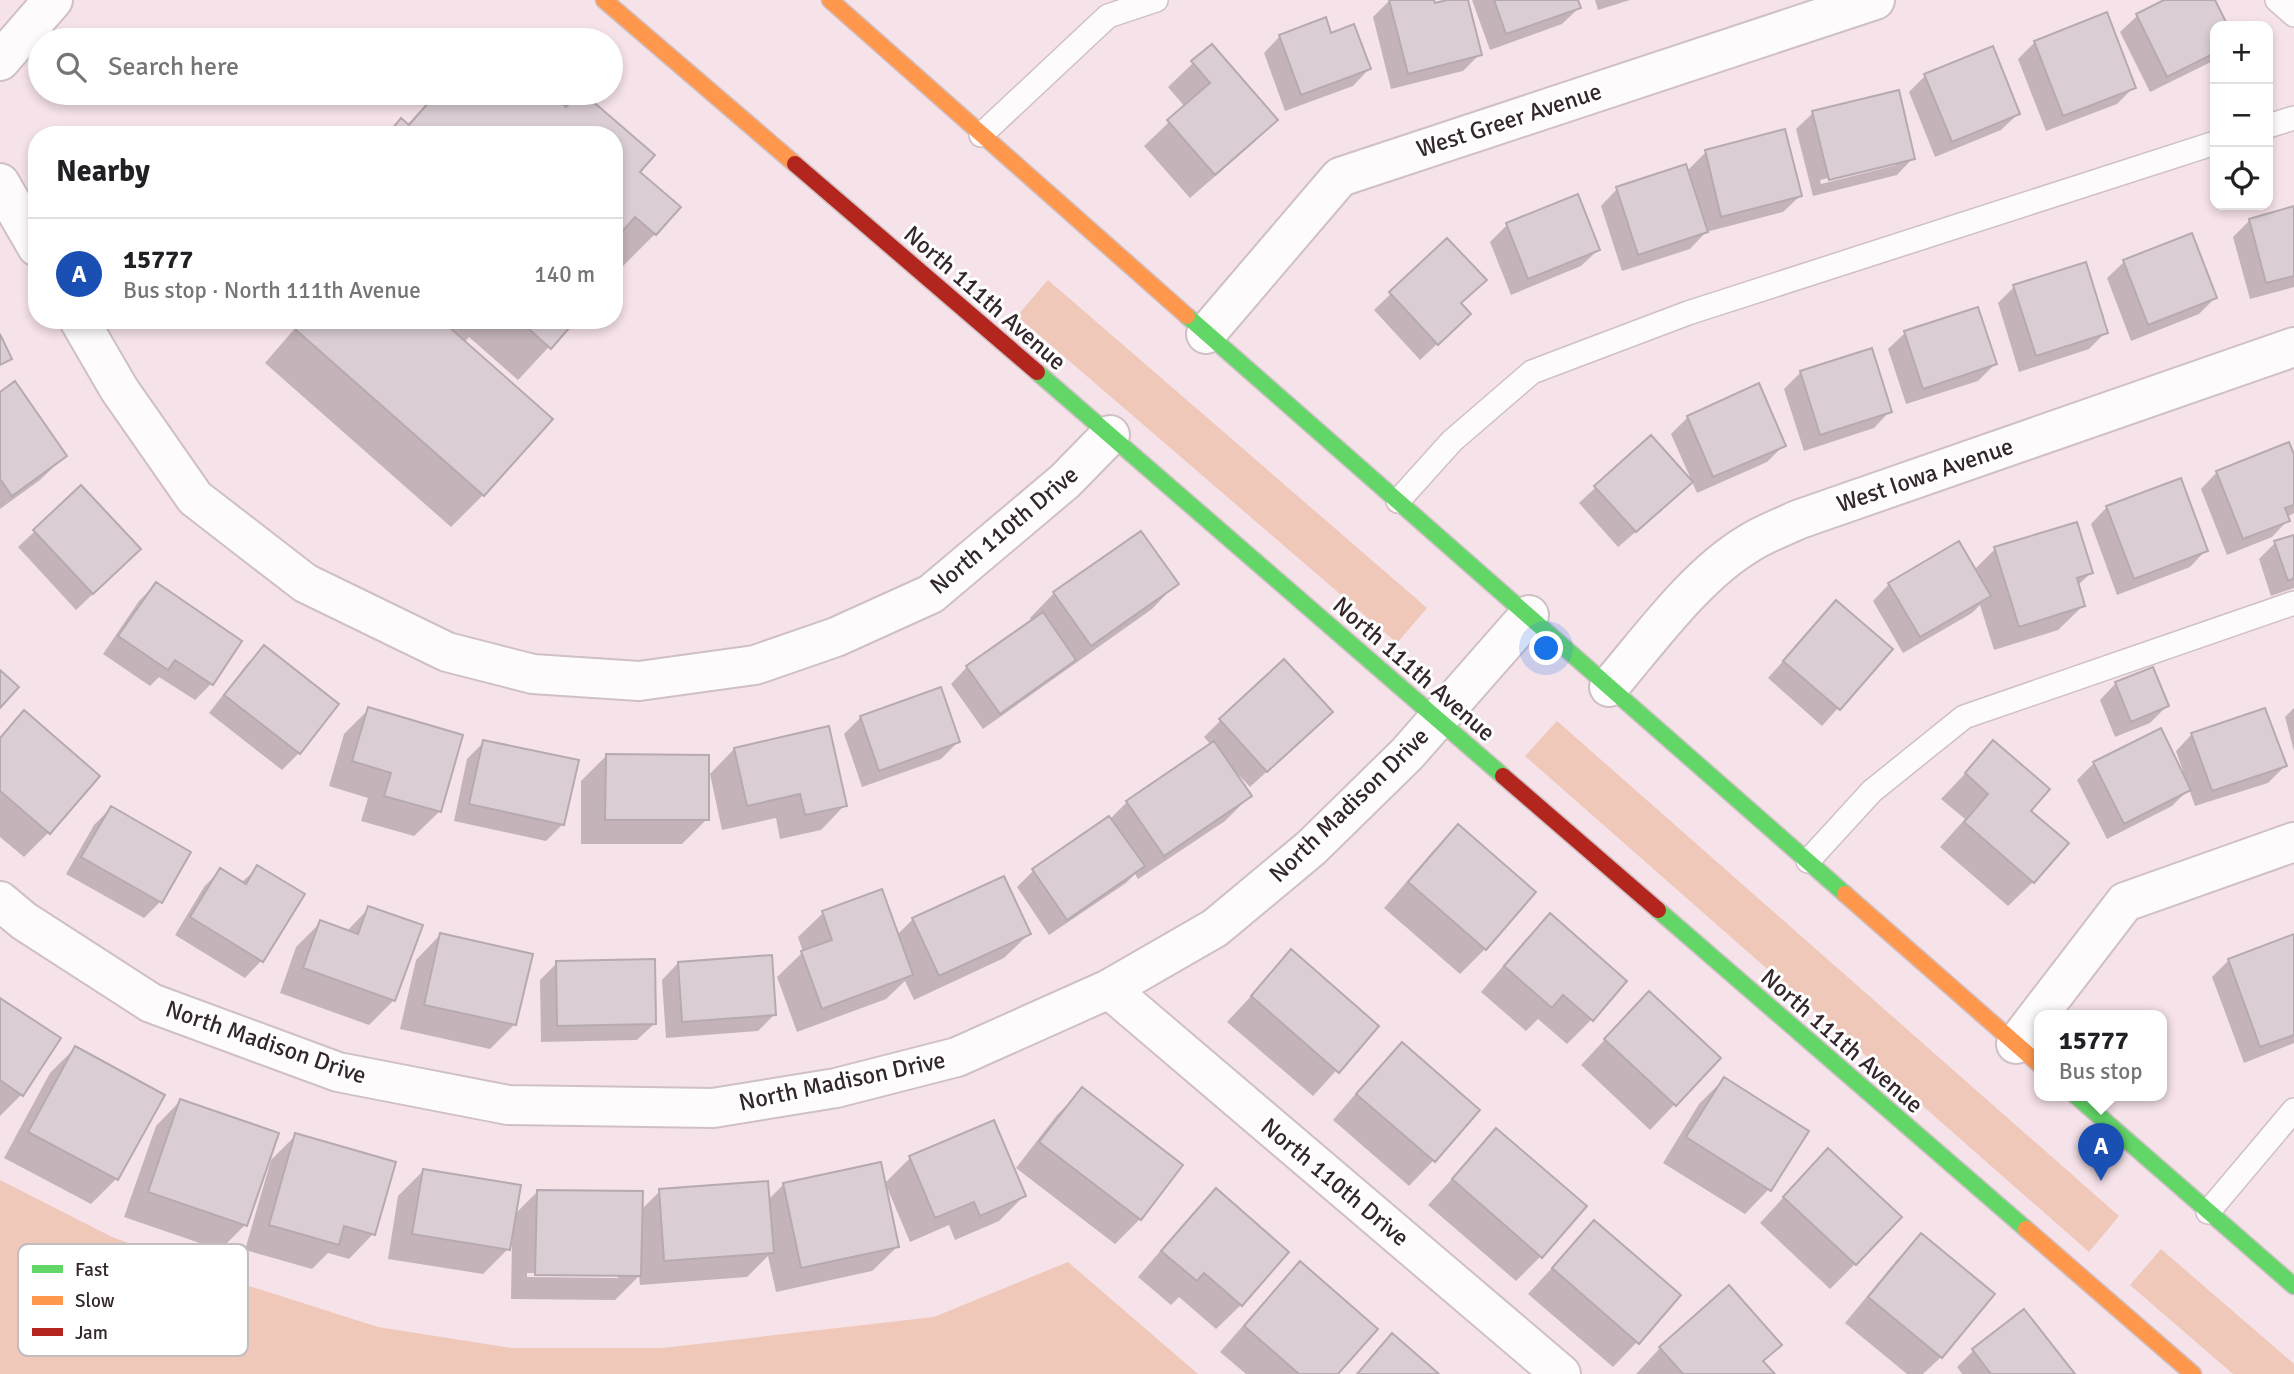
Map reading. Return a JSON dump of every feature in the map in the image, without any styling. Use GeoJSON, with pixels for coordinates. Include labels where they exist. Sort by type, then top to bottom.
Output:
{"type":"FeatureCollection","features":[{"type":"Feature","properties":{"kind":"street"},"geometry":{"type":"LineString","coordinates":[[29,28],[53,0]]}},
{"type":"Feature","properties":{"kind":"street","name":"North 111th Avenue"},"geometry":{"type":"LineString","coordinates":[[604,0],[2193,1374]]}},
{"type":"Feature","properties":{"kind":"street"},"geometry":{"type":"LineString","coordinates":[[830,0],[1206,334],[2028,1054]]}},
{"type":"Feature","properties":{"kind":"street","name":"West Greer Avenue"},"geometry":{"type":"LineString","coordinates":[[1206,334],[1340,177],[1875,0]]}},
{"type":"Feature","properties":{"kind":"street"},"geometry":{"type":"LineString","coordinates":[[0,61],[28,29]]}},
{"type":"Feature","properties":{"kind":"street"},"geometry":{"type":"LineString","coordinates":[[0,183],[28,231]]}},
{"type":"Feature","properties":{"kind":"street","name":"North 110th Drive"},"geometry":{"type":"LineString","coordinates":[[84,329],[119,389],[195,498],[305,583],[447,652],[533,674],[639,681],[755,665],[835,637],[931,594],[1065,481],[1110,435]]}},
{"type":"Feature","properties":{"kind":"street","name":"West Iowa Avenue"},"geometry":{"type":"LineString","coordinates":[[1609,687],[1716,567],[1749,544],[1797,520],[2294,347]]}},
{"type":"Feature","properties":{"kind":"street","name":"North Madison Drive"},"geometry":{"type":"LineString","coordinates":[[0,901],[24,921],[151,1003],[338,1072],[508,1105],[713,1108],[836,1088],[957,1057],[1109,989],[1215,928],[1311,848],[1407,754],[1529,615]]}},
{"type":"Feature","properties":{"kind":"street"},"geometry":{"type":"LineString","coordinates":[[2056,1010],[2125,902],[2294,842]]}},
{"type":"Feature","properties":{"kind":"street","name":"North 110th Drive"},"geometry":{"type":"LineString","coordinates":[[1109,989],[1561,1374]]}},
{"type":"Feature","properties":{"kind":"street"},"geometry":{"type":"LineString","coordinates":[[2082,1101],[2294,1286]]}},
{"type":"Feature","properties":{"kind":"lane"},"geometry":{"type":"LineString","coordinates":[[981,135],[1108,16],[1156,0]]}},
{"type":"Feature","properties":{"kind":"lane"},"geometry":{"type":"LineString","coordinates":[[2277,0],[2294,15]]}},
{"type":"Feature","properties":{"kind":"lane"},"geometry":{"type":"LineString","coordinates":[[2273,124],[2294,118]]}},
{"type":"Feature","properties":{"kind":"lane"},"geometry":{"type":"LineString","coordinates":[[1398,501],[1452,441],[1532,372],[1688,313],[2210,145]]}},
{"type":"Feature","properties":{"kind":"lane"},"geometry":{"type":"LineString","coordinates":[[1808,861],[1872,791],[1964,717],[2294,603]]}},
{"type":"Feature","properties":{"kind":"lane"},"geometry":{"type":"LineString","coordinates":[[2208,1212],[2294,1110]]}},
{"type":"Feature","properties":{"kind":"shaded area"},"geometry":{"type":"Polygon","coordinates":[[[1048,280],[1427,608],[1397,643],[1017,316],[1048,280]]]}},
{"type":"Feature","properties":{"kind":"shaded area"},"geometry":{"type":"Polygon","coordinates":[[[1557,721],[2119,1216],[2089,1252],[1525,756],[1557,721]]]}},
{"type":"Feature","properties":{"kind":"shaded area"},"geometry":{"type":"Polygon","coordinates":[[[0,1180],[112,1237],[132,1244],[18,1244],[18,1356],[248,1356],[248,1286],[378,1327],[511,1348],[662,1348],[934,1317],[1068,1262],[1198,1374],[0,1374],[0,1180]]]}},
{"type":"Feature","properties":{"kind":"shaded area"},"geometry":{"type":"Polygon","coordinates":[[[2161,1249],[2294,1364],[2294,1374],[2233,1374],[2130,1285],[2161,1249]]]}},
{"type":"Feature","properties":{"kind":"building"},"geometry":{"type":"Polygon","coordinates":[[[1389,0],[1434,0],[1435,3],[1468,0],[1482,55],[1408,74],[1389,0]]]}},
{"type":"Feature","properties":{"kind":"building"},"geometry":{"type":"Polygon","coordinates":[[[1494,0],[1578,0],[1581,8],[1506,34],[1494,0]]]}},
{"type":"Feature","properties":{"kind":"building"},"geometry":{"type":"Polygon","coordinates":[[[2164,0],[2215,0],[2226,21],[2210,21],[2210,56],[2167,77],[2136,14],[2164,0]]]}},
{"type":"Feature","properties":{"kind":"building"},"geometry":{"type":"Polygon","coordinates":[[[2107,12],[2136,88],[2063,116],[2034,41],[2107,12]]]}},
{"type":"Feature","properties":{"kind":"building"},"geometry":{"type":"Polygon","coordinates":[[[1326,17],[1331,33],[1354,24],[1371,69],[1301,95],[1279,35],[1326,17]]]}},
{"type":"Feature","properties":{"kind":"building"},"geometry":{"type":"Polygon","coordinates":[[[1212,44],[1278,120],[1215,175],[1167,120],[1210,83],[1191,61],[1212,44]]]}},
{"type":"Feature","properties":{"kind":"building"},"geometry":{"type":"Polygon","coordinates":[[[1993,46],[2020,114],[1952,142],[1924,74],[1993,46]]]}},
{"type":"Feature","properties":{"kind":"building"},"geometry":{"type":"Polygon","coordinates":[[[1899,90],[1915,159],[1829,180],[1812,111],[1899,90]]]}},
{"type":"Feature","properties":{"kind":"building"},"geometry":{"type":"Polygon","coordinates":[[[426,105],[597,105],[621,126],[394,126],[401,118],[409,125],[426,105]]]}},
{"type":"Feature","properties":{"kind":"building"},"geometry":{"type":"Polygon","coordinates":[[[623,127],[655,155],[640,172],[681,207],[656,235],[635,217],[623,231],[623,127]]]}},
{"type":"Feature","properties":{"kind":"building"},"geometry":{"type":"Polygon","coordinates":[[[1785,129],[1802,196],[1721,217],[1705,150],[1785,129]]]}},
{"type":"Feature","properties":{"kind":"building"},"geometry":{"type":"Polygon","coordinates":[[[1686,164],[1708,232],[1638,255],[1616,187],[1686,164]]]}},
{"type":"Feature","properties":{"kind":"building"},"geometry":{"type":"Polygon","coordinates":[[[1578,194],[1600,250],[1528,279],[1506,223],[1578,194]]]}},
{"type":"Feature","properties":{"kind":"building"},"geometry":{"type":"Polygon","coordinates":[[[2294,206],[2294,276],[2266,283],[2249,219],[2294,206]]]}},
{"type":"Feature","properties":{"kind":"building"},"geometry":{"type":"Polygon","coordinates":[[[2192,233],[2217,298],[2148,325],[2123,260],[2192,233]]]}},
{"type":"Feature","properties":{"kind":"building"},"geometry":{"type":"Polygon","coordinates":[[[1447,238],[1487,280],[1461,303],[1471,314],[1438,345],[1389,292],[1447,238]]]}},
{"type":"Feature","properties":{"kind":"building"},"geometry":{"type":"Polygon","coordinates":[[[2086,262],[2108,333],[2036,356],[2013,285],[2086,262]]]}},
{"type":"Feature","properties":{"kind":"building"},"geometry":{"type":"Polygon","coordinates":[[[1978,307],[1997,364],[1923,389],[1904,331],[1978,307]]]}},
{"type":"Feature","properties":{"kind":"building"},"geometry":{"type":"Polygon","coordinates":[[[451,329],[553,419],[484,496],[296,330],[451,329]]]}},
{"type":"Feature","properties":{"kind":"building"},"geometry":{"type":"Polygon","coordinates":[[[529,329],[568,329],[551,349],[529,329]]]}},
{"type":"Feature","properties":{"kind":"building"},"geometry":{"type":"Polygon","coordinates":[[[0,334],[12,359],[0,365],[0,334]]]}},
{"type":"Feature","properties":{"kind":"building"},"geometry":{"type":"Polygon","coordinates":[[[1872,348],[1892,412],[1820,435],[1800,371],[1872,348]]]}},
{"type":"Feature","properties":{"kind":"building"},"geometry":{"type":"Polygon","coordinates":[[[15,381],[67,456],[12,496],[0,479],[0,392],[15,381]]]}},
{"type":"Feature","properties":{"kind":"building"},"geometry":{"type":"Polygon","coordinates":[[[1759,383],[1786,446],[1713,477],[1687,416],[1759,383]]]}},
{"type":"Feature","properties":{"kind":"building"},"geometry":{"type":"Polygon","coordinates":[[[1651,435],[1693,482],[1636,532],[1594,486],[1651,435]]]}},
{"type":"Feature","properties":{"kind":"building"},"geometry":{"type":"Polygon","coordinates":[[[2289,442],[2294,454],[2294,505],[2285,508],[2290,521],[2243,539],[2216,471],[2289,442]]]}},
{"type":"Feature","properties":{"kind":"building"},"geometry":{"type":"Polygon","coordinates":[[[2181,478],[2208,551],[2134,579],[2106,506],[2181,478]]]}},
{"type":"Feature","properties":{"kind":"building"},"geometry":{"type":"Polygon","coordinates":[[[81,485],[141,549],[93,594],[33,530],[81,485]]]}},
{"type":"Feature","properties":{"kind":"building"},"geometry":{"type":"Polygon","coordinates":[[[2077,522],[2093,573],[2077,578],[2085,606],[2019,627],[1994,547],[2077,522]]]}},
{"type":"Feature","properties":{"kind":"building"},"geometry":{"type":"Polygon","coordinates":[[[1141,531],[1179,584],[1091,646],[1053,592],[1141,531]]]}},
{"type":"Feature","properties":{"kind":"building"},"geometry":{"type":"Polygon","coordinates":[[[2294,535],[2294,578],[2288,581],[2274,541],[2294,535]]]}},
{"type":"Feature","properties":{"kind":"building"},"geometry":{"type":"Polygon","coordinates":[[[1959,541],[1991,596],[1920,637],[1888,583],[1959,541]]]}},
{"type":"Feature","properties":{"kind":"building"},"geometry":{"type":"Polygon","coordinates":[[[156,582],[242,641],[213,685],[175,660],[168,670],[118,636],[156,582]]]}},
{"type":"Feature","properties":{"kind":"building"},"geometry":{"type":"Polygon","coordinates":[[[1836,600],[1893,649],[1840,710],[1783,661],[1836,600]]]}},
{"type":"Feature","properties":{"kind":"building"},"geometry":{"type":"Polygon","coordinates":[[[1043,612],[1076,660],[1000,714],[966,666],[1043,612]]]}},
{"type":"Feature","properties":{"kind":"building"},"geometry":{"type":"Polygon","coordinates":[[[264,645],[339,704],[300,754],[224,695],[264,645]]]}},
{"type":"Feature","properties":{"kind":"building"},"geometry":{"type":"Polygon","coordinates":[[[1284,659],[1333,712],[1267,772],[1219,719],[1284,659]]]}},
{"type":"Feature","properties":{"kind":"building"},"geometry":{"type":"Polygon","coordinates":[[[2153,667],[2169,706],[2131,722],[2115,682],[2153,667]]]}},
{"type":"Feature","properties":{"kind":"building"},"geometry":{"type":"Polygon","coordinates":[[[0,670],[19,687],[0,708],[0,670]]]}},
{"type":"Feature","properties":{"kind":"building"},"geometry":{"type":"Polygon","coordinates":[[[941,687],[960,742],[879,771],[860,716],[941,687]]]}},
{"type":"Feature","properties":{"kind":"building"},"geometry":{"type":"Polygon","coordinates":[[[368,707],[463,735],[441,812],[384,796],[391,773],[352,761],[368,707]]]}},
{"type":"Feature","properties":{"kind":"building"},"geometry":{"type":"Polygon","coordinates":[[[2265,708],[2287,766],[2212,791],[2191,733],[2265,708]]]}},
{"type":"Feature","properties":{"kind":"building"},"geometry":{"type":"Polygon","coordinates":[[[24,710],[100,776],[50,834],[0,791],[0,738],[24,710]]]}},
{"type":"Feature","properties":{"kind":"building"},"geometry":{"type":"Polygon","coordinates":[[[829,726],[847,806],[805,815],[800,794],[747,806],[734,748],[829,726]]]}},
{"type":"Feature","properties":{"kind":"building"},"geometry":{"type":"Polygon","coordinates":[[[2161,728],[2191,790],[2124,824],[2093,762],[2161,728]]]}},
{"type":"Feature","properties":{"kind":"building"},"geometry":{"type":"Polygon","coordinates":[[[483,740],[579,760],[564,825],[469,804],[483,740]]]}},
{"type":"Feature","properties":{"kind":"building"},"geometry":{"type":"Polygon","coordinates":[[[1993,740],[2050,789],[2031,811],[2069,843],[2034,883],[1964,822],[1988,794],[1965,773],[1993,740]]]}},
{"type":"Feature","properties":{"kind":"building"},"geometry":{"type":"Polygon","coordinates":[[[1214,741],[1252,796],[1164,856],[1126,801],[1214,741]]]}},
{"type":"Feature","properties":{"kind":"building"},"geometry":{"type":"Polygon","coordinates":[[[606,754],[709,755],[709,820],[605,820],[606,754]]]}},
{"type":"Feature","properties":{"kind":"building"},"geometry":{"type":"Polygon","coordinates":[[[111,806],[191,852],[162,903],[81,857],[111,806]]]}},
{"type":"Feature","properties":{"kind":"building"},"geometry":{"type":"Polygon","coordinates":[[[1109,816],[1145,866],[1067,920],[1032,869],[1109,816]]]}},
{"type":"Feature","properties":{"kind":"building"},"geometry":{"type":"Polygon","coordinates":[[[1458,824],[1536,892],[1486,950],[1408,882],[1458,824]]]}},
{"type":"Feature","properties":{"kind":"building"},"geometry":{"type":"Polygon","coordinates":[[[257,865],[305,894],[263,962],[190,917],[220,868],[246,884],[257,865]]]}},
{"type":"Feature","properties":{"kind":"building"},"geometry":{"type":"Polygon","coordinates":[[[1004,876],[1031,934],[939,976],[912,918],[1004,876]]]}},
{"type":"Feature","properties":{"kind":"building"},"geometry":{"type":"Polygon","coordinates":[[[882,889],[913,975],[822,1009],[801,951],[832,940],[822,911],[882,889]]]}},
{"type":"Feature","properties":{"kind":"building"},"geometry":{"type":"Polygon","coordinates":[[[368,906],[423,925],[395,1001],[303,968],[320,920],[358,934],[368,906]]]}},
{"type":"Feature","properties":{"kind":"building"},"geometry":{"type":"Polygon","coordinates":[[[1550,913],[1627,981],[1593,1021],[1563,995],[1552,1008],[1504,966],[1550,913]]]}},
{"type":"Feature","properties":{"kind":"building"},"geometry":{"type":"Polygon","coordinates":[[[440,933],[533,954],[516,1025],[424,1005],[440,933]]]}},
{"type":"Feature","properties":{"kind":"building"},"geometry":{"type":"Polygon","coordinates":[[[2294,934],[2294,1035],[2260,1047],[2228,959],[2294,934]]]}},
{"type":"Feature","properties":{"kind":"building"},"geometry":{"type":"Polygon","coordinates":[[[1291,949],[1379,1026],[1339,1073],[1251,996],[1291,949]]]}},
{"type":"Feature","properties":{"kind":"building"},"geometry":{"type":"Polygon","coordinates":[[[772,955],[776,1015],[682,1022],[678,962],[772,955]]]}},
{"type":"Feature","properties":{"kind":"building"},"geometry":{"type":"Polygon","coordinates":[[[655,959],[656,1024],[557,1026],[556,961],[655,959]]]}},
{"type":"Feature","properties":{"kind":"building"},"geometry":{"type":"Polygon","coordinates":[[[1649,991],[1721,1058],[1676,1106],[1604,1039],[1649,991]]]}},
{"type":"Feature","properties":{"kind":"building"},"geometry":{"type":"Polygon","coordinates":[[[0,998],[61,1038],[23,1096],[0,1080],[0,998]]]}},
{"type":"Feature","properties":{"kind":"building"},"geometry":{"type":"Polygon","coordinates":[[[1402,1042],[1480,1110],[1435,1162],[1356,1094],[1402,1042]]]}},
{"type":"Feature","properties":{"kind":"building"},"geometry":{"type":"Polygon","coordinates":[[[75,1046],[165,1095],[118,1180],[28,1132],[75,1046]]]}},
{"type":"Feature","properties":{"kind":"building"},"geometry":{"type":"Polygon","coordinates":[[[1724,1077],[1809,1131],[1771,1191],[1686,1137],[1724,1077]]]}},
{"type":"Feature","properties":{"kind":"building"},"geometry":{"type":"Polygon","coordinates":[[[1082,1087],[1183,1165],[1141,1220],[1039,1142],[1082,1087]]]}},
{"type":"Feature","properties":{"kind":"building"},"geometry":{"type":"Polygon","coordinates":[[[180,1099],[279,1133],[247,1226],[148,1192],[180,1099]]]}},
{"type":"Feature","properties":{"kind":"building"},"geometry":{"type":"Polygon","coordinates":[[[994,1120],[1026,1196],[980,1216],[974,1202],[935,1218],[909,1156],[994,1120]]]}},
{"type":"Feature","properties":{"kind":"building"},"geometry":{"type":"Polygon","coordinates":[[[1496,1128],[1587,1206],[1542,1258],[1452,1179],[1496,1128]]]}},
{"type":"Feature","properties":{"kind":"building"},"geometry":{"type":"Polygon","coordinates":[[[295,1133],[396,1162],[375,1235],[344,1226],[339,1245],[269,1225],[295,1133]]]}},
{"type":"Feature","properties":{"kind":"building"},"geometry":{"type":"Polygon","coordinates":[[[1828,1148],[1902,1217],[1856,1265],[1783,1197],[1828,1148]]]}},
{"type":"Feature","properties":{"kind":"building"},"geometry":{"type":"Polygon","coordinates":[[[881,1162],[899,1247],[801,1268],[783,1183],[881,1162]]]}},
{"type":"Feature","properties":{"kind":"building"},"geometry":{"type":"Polygon","coordinates":[[[423,1169],[521,1185],[510,1250],[412,1234],[423,1169]]]}},
{"type":"Feature","properties":{"kind":"building"},"geometry":{"type":"Polygon","coordinates":[[[768,1181],[774,1253],[664,1261],[659,1189],[768,1181]]]}},
{"type":"Feature","properties":{"kind":"building"},"geometry":{"type":"Polygon","coordinates":[[[1216,1188],[1289,1252],[1242,1306],[1204,1273],[1197,1281],[1161,1251],[1216,1188]]]}},
{"type":"Feature","properties":{"kind":"building"},"geometry":{"type":"Polygon","coordinates":[[[537,1190],[643,1191],[641,1276],[535,1275],[537,1190]]]}},
{"type":"Feature","properties":{"kind":"building"},"geometry":{"type":"Polygon","coordinates":[[[1594,1220],[1681,1295],[1639,1344],[1552,1268],[1594,1220]]]}},
{"type":"Feature","properties":{"kind":"building"},"geometry":{"type":"Polygon","coordinates":[[[1921,1233],[1995,1294],[1942,1358],[1868,1297],[1921,1233]]]}},
{"type":"Feature","properties":{"kind":"building"},"geometry":{"type":"Polygon","coordinates":[[[1300,1261],[1378,1329],[1338,1374],[1299,1374],[1244,1326],[1300,1261]]]}},
{"type":"Feature","properties":{"kind":"building"},"geometry":{"type":"Polygon","coordinates":[[[1729,1285],[1782,1345],[1763,1361],[1775,1374],[1683,1374],[1659,1347],[1729,1285]]]}},
{"type":"Feature","properties":{"kind":"building"},"geometry":{"type":"Polygon","coordinates":[[[2024,1309],[2075,1374],[1991,1374],[1972,1349],[2024,1309]]]}},
{"type":"Feature","properties":{"kind":"building"},"geometry":{"type":"Polygon","coordinates":[[[1392,1333],[1439,1374],[1357,1374],[1392,1333]]]}},
{"type":"Feature","properties":{"kind":"traffic: fast"},"geometry":{"type":"LineString","coordinates":[[1187,316],[1845,894]]}},
{"type":"Feature","properties":{"kind":"traffic: fast"},"geometry":{"type":"LineString","coordinates":[[1037,372],[1503,776]]}},
{"type":"Feature","properties":{"kind":"traffic: fast"},"geometry":{"type":"LineString","coordinates":[[1658,910],[2026,1229]]}},
{"type":"Feature","properties":{"kind":"traffic: fast"},"geometry":{"type":"LineString","coordinates":[[2082,1101],[2294,1286]]}},
{"type":"Feature","properties":{"kind":"traffic: slow"},"geometry":{"type":"LineString","coordinates":[[604,0],[795,164]]}},
{"type":"Feature","properties":{"kind":"traffic: slow"},"geometry":{"type":"LineString","coordinates":[[830,0],[1187,316]]}},
{"type":"Feature","properties":{"kind":"traffic: slow"},"geometry":{"type":"LineString","coordinates":[[1845,894],[2034,1060]]}},
{"type":"Feature","properties":{"kind":"traffic: slow"},"geometry":{"type":"LineString","coordinates":[[2026,1229],[2193,1374]]}},
{"type":"Feature","properties":{"kind":"traffic: jam"},"geometry":{"type":"LineString","coordinates":[[795,164],[1037,372]]}},
{"type":"Feature","properties":{"kind":"traffic: jam"},"geometry":{"type":"LineString","coordinates":[[1503,776],[1658,910]]}},
{"type":"Feature","properties":{"kind":"place","name":"15777"},"geometry":{"type":"Point","coordinates":[2101,1181]}}]}
